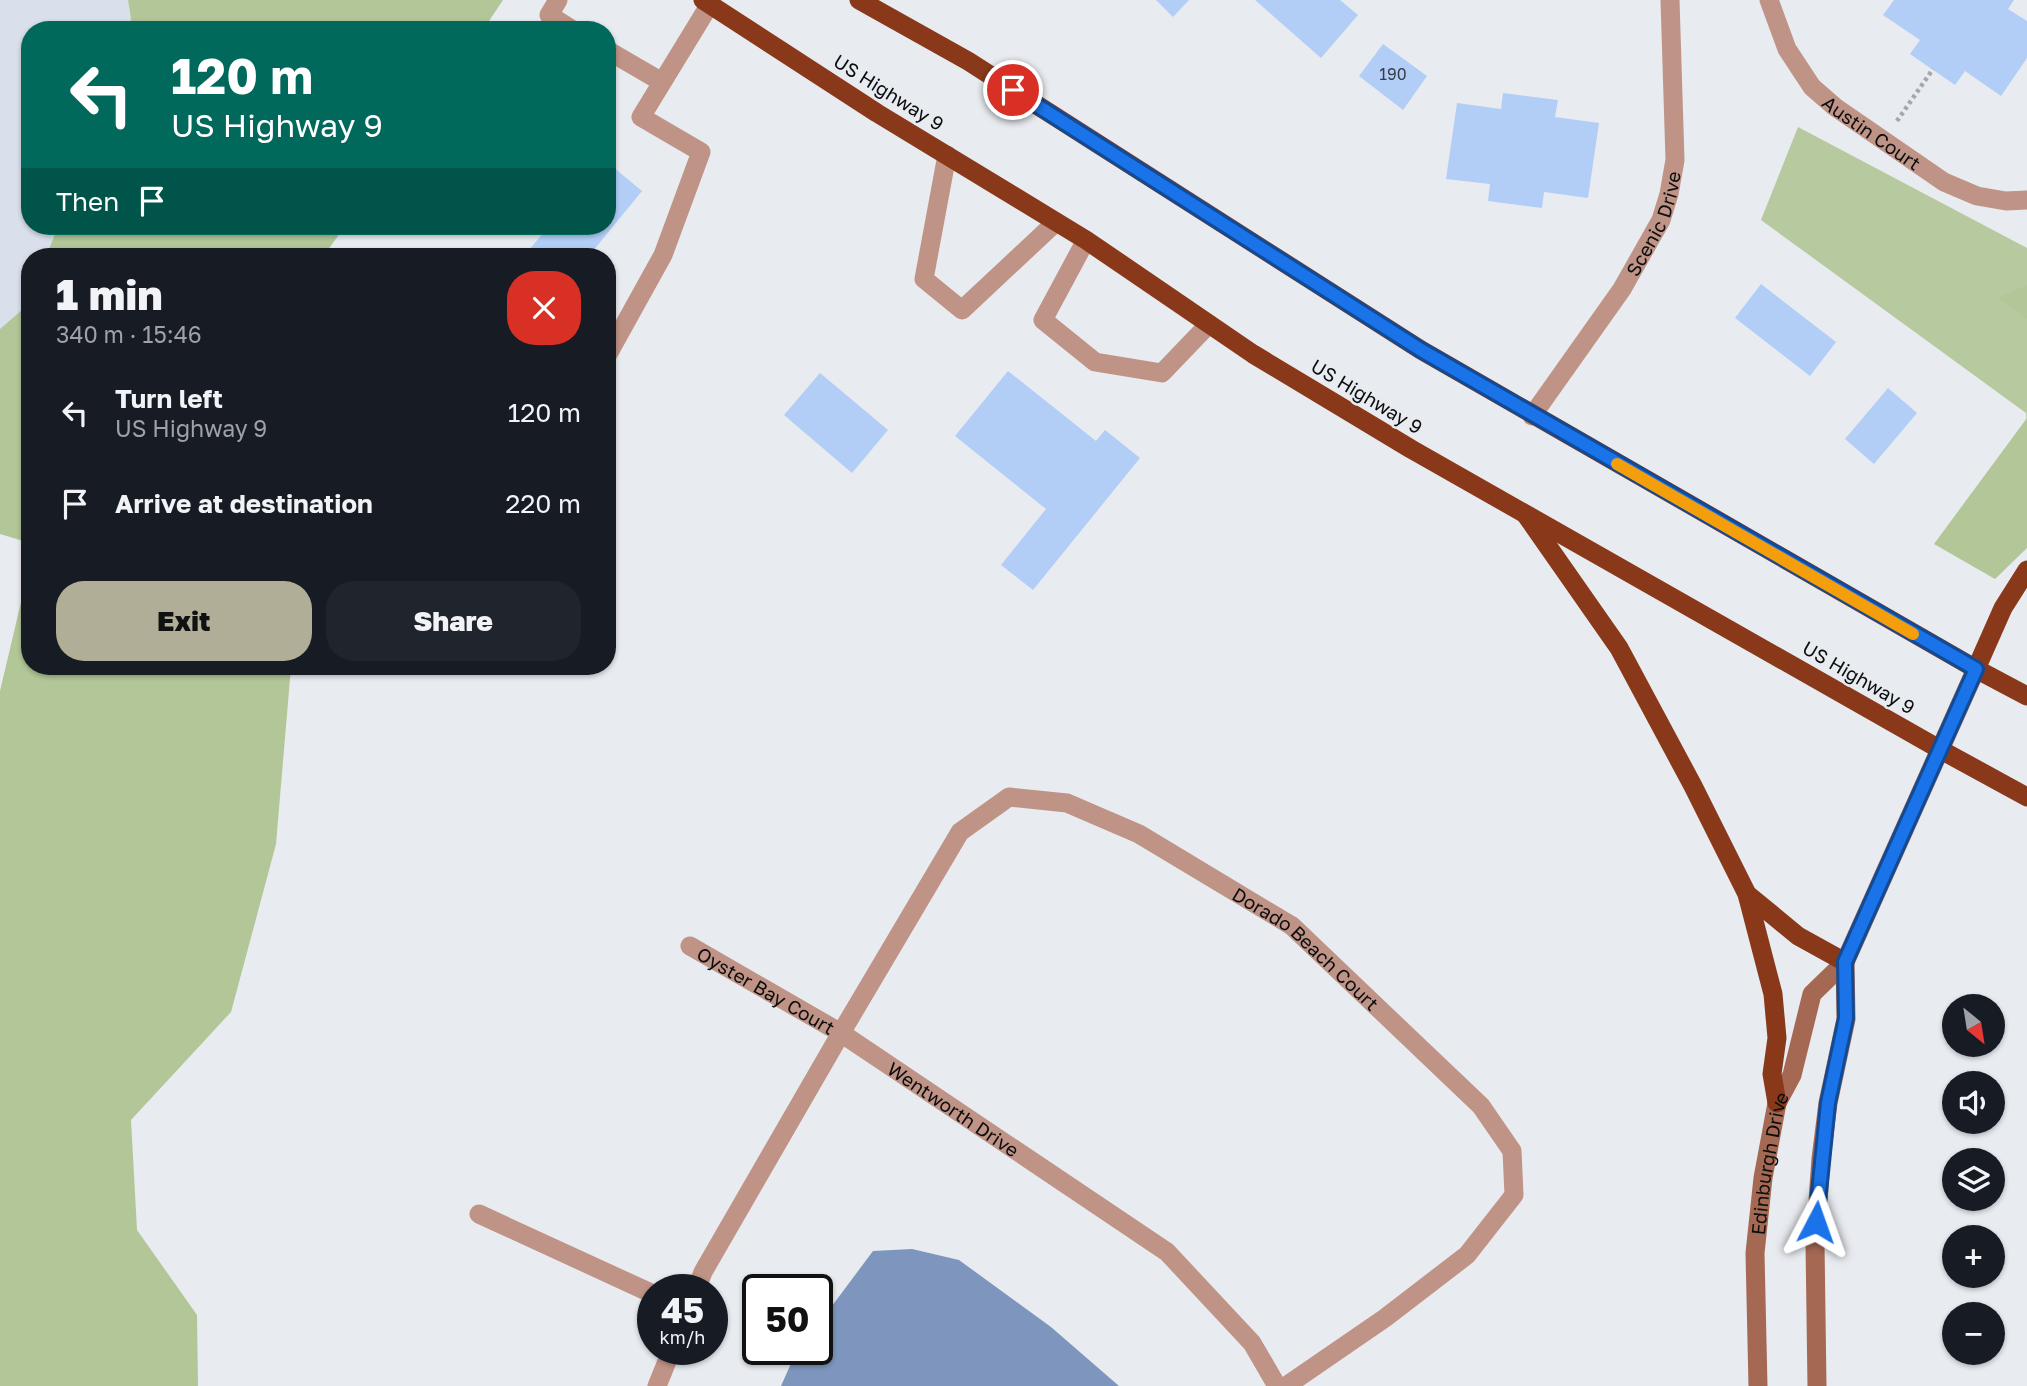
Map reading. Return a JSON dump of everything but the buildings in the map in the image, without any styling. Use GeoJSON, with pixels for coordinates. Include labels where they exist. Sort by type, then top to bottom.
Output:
{"type":"FeatureCollection","features":[{"type":"Feature","properties":{"kind":"highway"},"geometry":{"type":"LineString","coordinates":[[859,0],[968,61],[1421,350],[1532,416],[2027,696]]}},
{"type":"Feature","properties":{"kind":"highway","name":"US Highway 9"},"geometry":{"type":"LineString","coordinates":[[707,2],[877,113],[1086,240],[1253,354],[1411,449],[2027,797]]}},
{"type":"Feature","properties":{"kind":"highway"},"geometry":{"type":"LineString","coordinates":[[1523,511],[1619,648],[1747,894],[1773,994],[1777,1038],[1772,1074],[1777,1103]]}},
{"type":"Feature","properties":{"kind":"highway"},"geometry":{"type":"LineString","coordinates":[[1976,669],[2003,608],[2027,570]]}},
{"type":"Feature","properties":{"kind":"highway"},"geometry":{"type":"LineString","coordinates":[[1747,894],[1798,936],[1845,962]]}},
{"type":"Feature","properties":{"kind":"main road","name":"Edinburgh Drive"},"geometry":{"type":"LineString","coordinates":[[1758,1386],[1755,1253],[1763,1178],[1777,1103],[1792,1075],[1812,994],[1845,962],[1976,669]]}},
{"type":"Feature","properties":{"kind":"main road","name":"Edinburgh Drive"},"geometry":{"type":"LineString","coordinates":[[1817,1386],[1815,1242],[1828,1103],[1846,1018],[1845,962]]}},
{"type":"Feature","properties":{"kind":"street"},"geometry":{"type":"LineString","coordinates":[[558,0],[549,15],[559,21]]}},
{"type":"Feature","properties":{"kind":"street","name":"Scenic Drive"},"geometry":{"type":"LineString","coordinates":[[1532,416],[1622,289],[1661,220],[1675,160],[1670,0]]}},
{"type":"Feature","properties":{"kind":"street","name":"Austin Court"},"geometry":{"type":"LineString","coordinates":[[1769,0],[1787,49],[1812,87],[1835,107],[1944,182],[1976,196],[2006,201],[2027,200]]}},
{"type":"Feature","properties":{"kind":"street"},"geometry":{"type":"LineString","coordinates":[[616,340],[663,255],[701,152],[641,117],[707,2]]}},
{"type":"Feature","properties":{"kind":"street"},"geometry":{"type":"LineString","coordinates":[[616,55],[662,82]]}},
{"type":"Feature","properties":{"kind":"street"},"geometry":{"type":"LineString","coordinates":[[947,155],[924,279],[962,310],[1056,222]]}},
{"type":"Feature","properties":{"kind":"street"},"geometry":{"type":"LineString","coordinates":[[1086,240],[1043,320],[1095,362],[1162,373],[1209,324]]}},
{"type":"Feature","properties":{"kind":"street","name":"Dorado Beach Court"},"geometry":{"type":"LineString","coordinates":[[841,1033],[960,832],[1009,797],[1067,803],[1139,834],[1292,926],[1480,1106],[1512,1151],[1514,1195],[1467,1255],[1385,1318],[1286,1386]]}},
{"type":"Feature","properties":{"kind":"street","name":"Oyster Bay Court"},"geometry":{"type":"LineString","coordinates":[[690,946],[841,1033]]}},
{"type":"Feature","properties":{"kind":"street"},"geometry":{"type":"LineString","coordinates":[[703,1274],[841,1033]]}},
{"type":"Feature","properties":{"kind":"street","name":"Wentworth Drive"},"geometry":{"type":"LineString","coordinates":[[841,1033],[1167,1252],[1252,1343],[1277,1386]]}},
{"type":"Feature","properties":{"kind":"street"},"geometry":{"type":"LineString","coordinates":[[479,1214],[637,1287]]}},
{"type":"Feature","properties":{"kind":"street"},"geometry":{"type":"LineString","coordinates":[[657,1386],[666,1365]]}},
{"type":"Feature","properties":{"kind":"path"},"geometry":{"type":"LineString","coordinates":[[1910,103],[1933,69]]}},
{"type":"Feature","properties":{"kind":"shaded area"},"geometry":{"type":"Polygon","coordinates":[[[0,0],[128,0],[130,21],[21,21],[21,235],[55,235],[49,248],[21,248],[21,311],[0,329],[0,0]]]}},
{"type":"Feature","properties":{"kind":"green space"},"geometry":{"type":"Polygon","coordinates":[[[128,0],[503,0],[489,21],[130,21],[128,0]]]}},
{"type":"Feature","properties":{"kind":"green space"},"geometry":{"type":"Polygon","coordinates":[[[1798,127],[2027,248],[2027,424],[2026,413],[1761,220],[1798,127]]]}},
{"type":"Feature","properties":{"kind":"green space"},"geometry":{"type":"Polygon","coordinates":[[[55,235],[339,235],[329,248],[49,248],[55,235]]]}},
{"type":"Feature","properties":{"kind":"green space"},"geometry":{"type":"Polygon","coordinates":[[[2027,285],[2027,319],[1998,298],[2027,285]]]}},
{"type":"Feature","properties":{"kind":"green space"},"geometry":{"type":"Polygon","coordinates":[[[21,311],[21,540],[0,534],[0,329],[21,311]]]}},
{"type":"Feature","properties":{"kind":"green space"},"geometry":{"type":"Polygon","coordinates":[[[2027,418],[2027,548],[1995,579],[1934,544],[2027,418]]]}},
{"type":"Feature","properties":{"kind":"green space"},"geometry":{"type":"Polygon","coordinates":[[[21,602],[21,675],[290,675],[276,844],[231,1012],[131,1120],[137,1230],[197,1315],[198,1386],[0,1386],[0,691],[21,602]]]}},
{"type":"Feature","properties":{"kind":"water"},"geometry":{"type":"Polygon","coordinates":[[[912,1249],[959,1260],[1051,1327],[1119,1386],[781,1386],[790,1365],[833,1365],[833,1305],[873,1251],[912,1249]]]}},
{"type":"Feature","properties":{"kind":"slow traffic"},"geometry":{"type":"LineString","coordinates":[[1617,464],[1913,634]]}},
{"type":"Feature","properties":{"kind":"route"},"geometry":{"type":"LineString","coordinates":[[1013,90],[1421,350],[1976,669],[1845,962],[1846,1018],[1828,1103],[1816,1222]]}}]}
